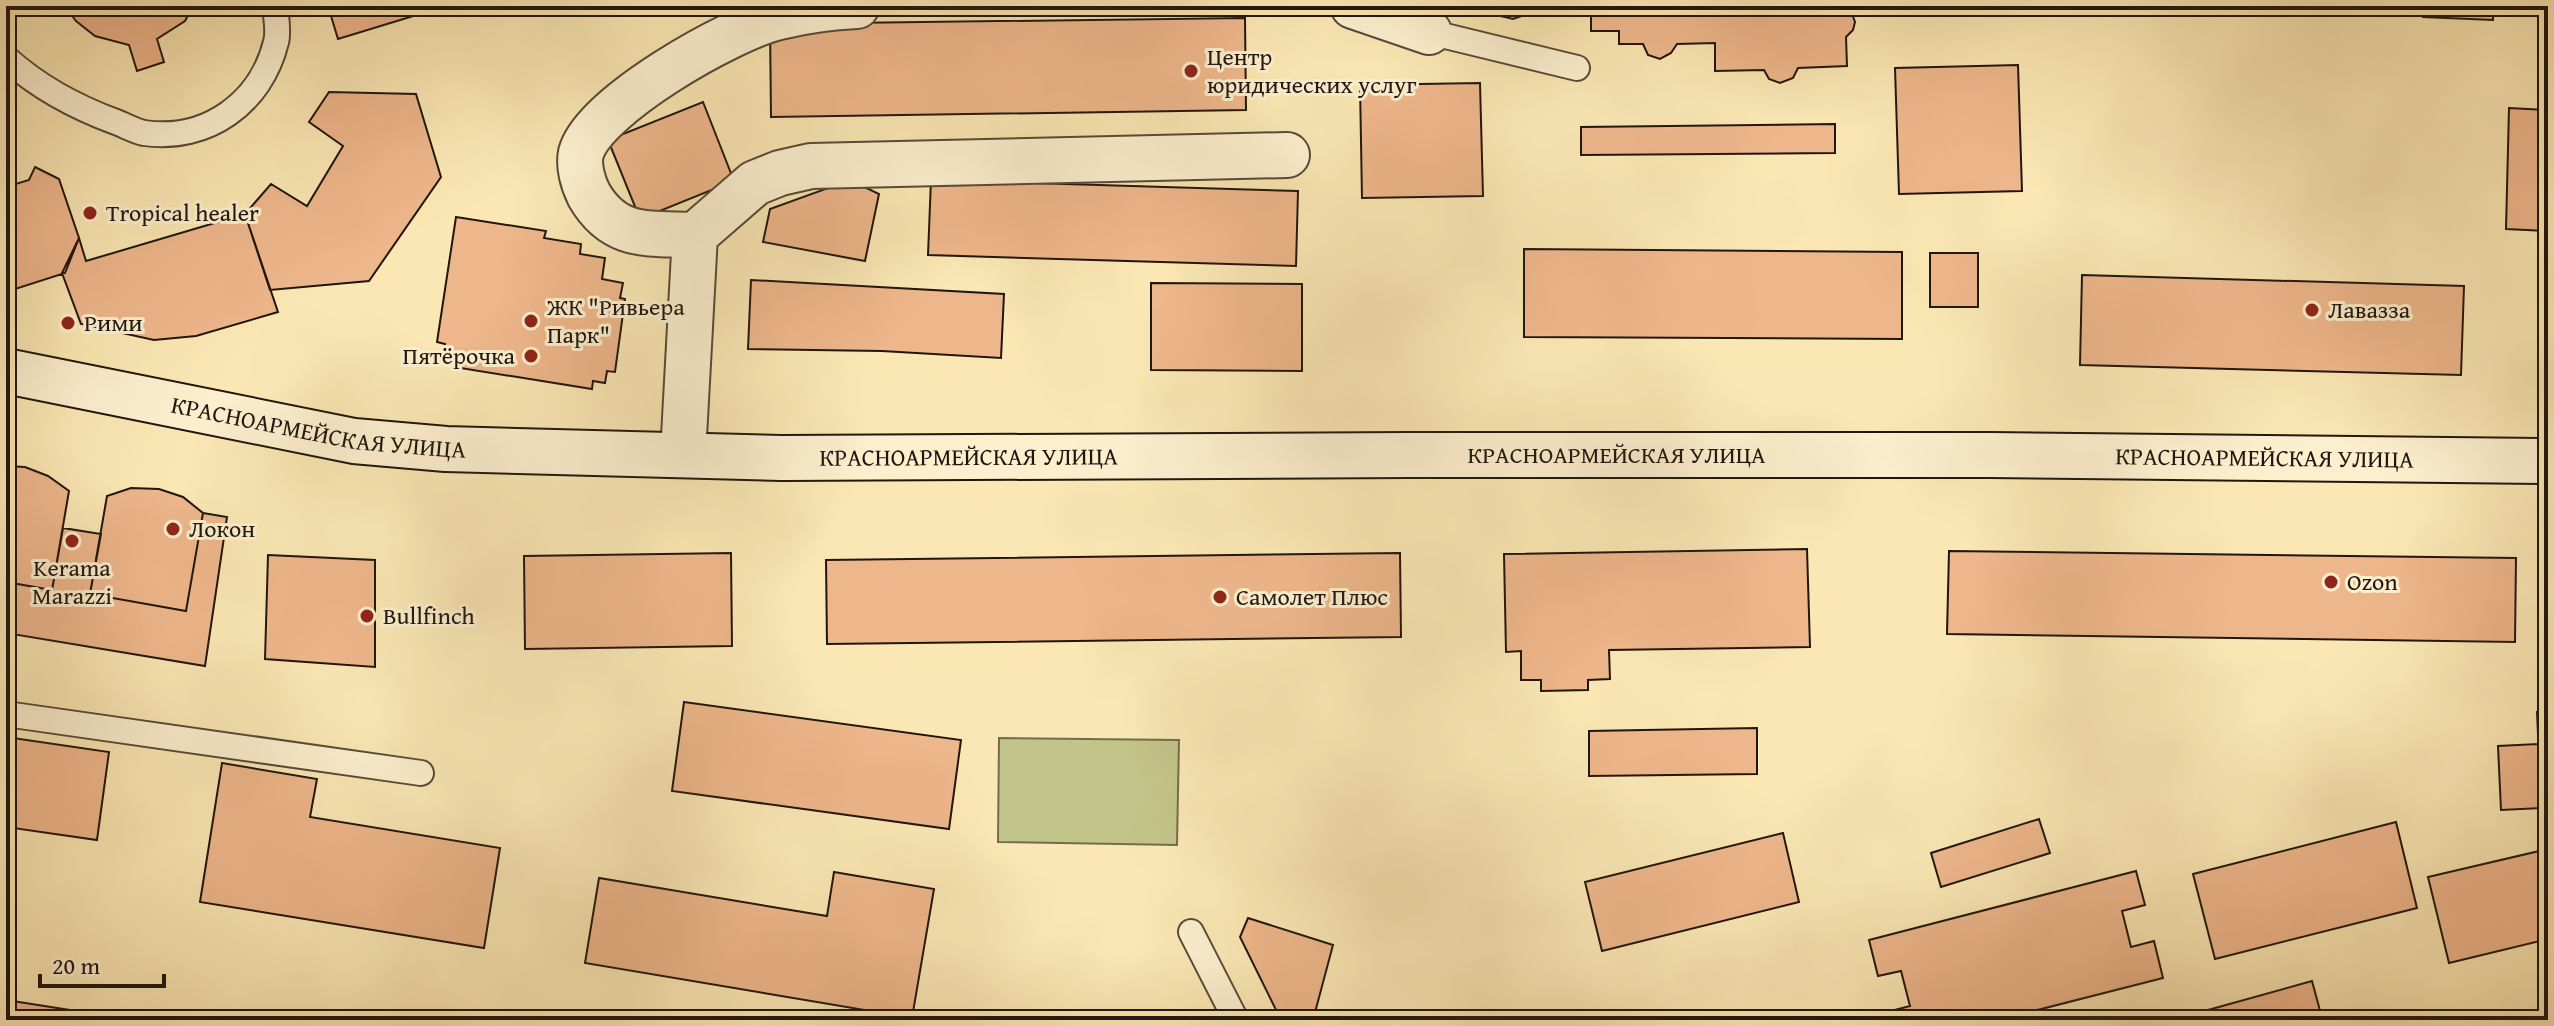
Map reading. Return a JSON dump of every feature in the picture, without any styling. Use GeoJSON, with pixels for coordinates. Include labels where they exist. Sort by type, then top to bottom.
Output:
{"type":"FeatureCollection","features":[{"type":"Feature","properties":{"kind":"street"},"geometry":{"type":"LineString","coordinates":[[857,6],[777,17],[725,38],[691,55],[603,119],[588,139],[581,154],[580,168],[586,188],[599,212],[615,226],[635,233],[695,235],[755,183],[811,166],[1287,155]]}},
{"type":"Feature","properties":{"kind":"street"},"geometry":{"type":"LineString","coordinates":[[1353,6],[1429,32]]}},
{"type":"Feature","properties":{"kind":"street"},"geometry":{"type":"LineString","coordinates":[[683,455],[695,235]]}},
{"type":"Feature","properties":{"kind":"street","name":"КРАСНОАРМЕЙСКАЯ УЛИЦА"},"geometry":{"type":"LineString","coordinates":[[6,371],[354,441],[446,449],[781,458],[1990,455],[2548,461]]}},
{"type":"Feature","properties":{"kind":"lane"},"geometry":{"type":"LineString","coordinates":[[6,58],[27,77],[80,109],[143,133],[191,132],[235,112],[261,81],[277,40],[275,6]]}},
{"type":"Feature","properties":{"kind":"lane"},"geometry":{"type":"LineString","coordinates":[[1429,32],[1577,68]]}},
{"type":"Feature","properties":{"kind":"lane"},"geometry":{"type":"LineString","coordinates":[[6,714],[421,773]]}},
{"type":"Feature","properties":{"kind":"lane"},"geometry":{"type":"LineString","coordinates":[[1191,932],[1236,1020]]}},
{"type":"Feature","properties":{"kind":"green space"},"geometry":{"type":"Polygon","coordinates":[[[999,738],[1179,740],[1177,845],[998,842],[999,738]]]}},
{"type":"Feature","properties":{"kind":"building"},"geometry":{"type":"Polygon","coordinates":[[[65,6],[193,6],[185,21],[157,39],[164,62],[137,71],[129,45],[95,36],[76,21],[65,6]]]}},
{"type":"Feature","properties":{"kind":"building"},"geometry":{"type":"Polygon","coordinates":[[[328,6],[446,6],[338,39],[328,6]]]}},
{"type":"Feature","properties":{"kind":"building"},"geometry":{"type":"Polygon","coordinates":[[[1493,6],[1532,6],[1525,15],[1513,19],[1501,16],[1493,6]]]}},
{"type":"Feature","properties":{"kind":"building"},"geometry":{"type":"Polygon","coordinates":[[[1591,6],[1844,6],[1851,11],[1855,22],[1853,30],[1846,37],[1847,66],[1798,68],[1793,78],[1780,83],[1769,79],[1764,70],[1715,71],[1715,43],[1677,44],[1671,53],[1660,59],[1648,55],[1643,44],[1619,44],[1619,31],[1591,31],[1591,6]]]}},
{"type":"Feature","properties":{"kind":"building"},"geometry":{"type":"Polygon","coordinates":[[[2423,6],[2493,6],[2493,20],[2423,17],[2423,6]]]}},
{"type":"Feature","properties":{"kind":"building"},"geometry":{"type":"Polygon","coordinates":[[[1245,18],[1246,110],[771,117],[770,24],[1245,18]]]}},
{"type":"Feature","properties":{"kind":"building"},"geometry":{"type":"Polygon","coordinates":[[[2018,65],[2022,191],[1899,194],[1895,68],[2018,65]]]}},
{"type":"Feature","properties":{"kind":"building"},"geometry":{"type":"Polygon","coordinates":[[[1480,83],[1483,196],[1362,198],[1360,85],[1480,83]]]}},
{"type":"Feature","properties":{"kind":"building"},"geometry":{"type":"Polygon","coordinates":[[[329,92],[416,94],[441,177],[369,281],[270,290],[245,214],[271,184],[307,206],[343,146],[309,122],[329,92]]]}},
{"type":"Feature","properties":{"kind":"building"},"geometry":{"type":"Polygon","coordinates":[[[703,102],[734,181],[640,219],[608,140],[703,102]]]}},
{"type":"Feature","properties":{"kind":"building"},"geometry":{"type":"Polygon","coordinates":[[[2509,108],[2548,110],[2548,231],[2506,229],[2509,108]]]}},
{"type":"Feature","properties":{"kind":"building"},"geometry":{"type":"Polygon","coordinates":[[[1835,124],[1835,153],[1581,155],[1581,127],[1835,124]]]}},
{"type":"Feature","properties":{"kind":"building"},"geometry":{"type":"Polygon","coordinates":[[[35,167],[59,179],[79,238],[65,273],[6,292],[6,209],[14,196],[8,193],[12,185],[29,180],[35,167]]]}},
{"type":"Feature","properties":{"kind":"building"},"geometry":{"type":"Polygon","coordinates":[[[850,180],[879,194],[865,261],[763,242],[770,209],[850,180]]]}},
{"type":"Feature","properties":{"kind":"building"},"geometry":{"type":"Polygon","coordinates":[[[931,180],[1298,191],[1296,266],[928,255],[931,180]]]}},
{"type":"Feature","properties":{"kind":"building"},"geometry":{"type":"Polygon","coordinates":[[[245,214],[278,312],[196,336],[154,340],[81,324],[62,273],[79,238],[86,261],[245,214]]]}},
{"type":"Feature","properties":{"kind":"building","name":"ЖК \"Ривьера Парк\""},"geometry":{"type":"Polygon","coordinates":[[[456,217],[546,231],[544,238],[581,244],[580,254],[605,258],[602,279],[623,283],[620,298],[625,299],[615,372],[607,371],[605,383],[593,381],[592,389],[454,367],[455,358],[443,357],[445,344],[437,342],[456,217]]]}},
{"type":"Feature","properties":{"kind":"building"},"geometry":{"type":"Polygon","coordinates":[[[1524,249],[1902,252],[1902,339],[1524,337],[1524,249]]]}},
{"type":"Feature","properties":{"kind":"building"},"geometry":{"type":"Polygon","coordinates":[[[1930,253],[1978,253],[1978,307],[1930,307],[1930,253]]]}},
{"type":"Feature","properties":{"kind":"building"},"geometry":{"type":"Polygon","coordinates":[[[2082,275],[2464,286],[2461,375],[2080,365],[2082,275]]]}},
{"type":"Feature","properties":{"kind":"building"},"geometry":{"type":"Polygon","coordinates":[[[751,280],[1004,294],[1001,358],[882,351],[748,349],[751,280]]]}},
{"type":"Feature","properties":{"kind":"building"},"geometry":{"type":"Polygon","coordinates":[[[1151,283],[1302,284],[1302,371],[1151,370],[1151,283]]]}},
{"type":"Feature","properties":{"kind":"building"},"geometry":{"type":"Polygon","coordinates":[[[6,466],[25,467],[48,476],[69,491],[52,590],[6,582],[6,466]]]}},
{"type":"Feature","properties":{"kind":"building"},"geometry":{"type":"Polygon","coordinates":[[[131,488],[159,489],[183,497],[203,513],[186,611],[90,594],[107,496],[131,488]]]}},
{"type":"Feature","properties":{"kind":"building"},"geometry":{"type":"Polygon","coordinates":[[[203,513],[227,517],[205,666],[6,633],[6,582],[52,590],[63,528],[101,534],[90,594],[186,611],[203,513]]]}},
{"type":"Feature","properties":{"kind":"building"},"geometry":{"type":"Polygon","coordinates":[[[1807,549],[1810,647],[1609,650],[1610,679],[1588,680],[1588,690],[1541,691],[1541,680],[1521,680],[1521,651],[1506,652],[1504,554],[1807,549]]]}},
{"type":"Feature","properties":{"kind":"building"},"geometry":{"type":"Polygon","coordinates":[[[1949,551],[2516,558],[2515,642],[1947,634],[1949,551]]]}},
{"type":"Feature","properties":{"kind":"building"},"geometry":{"type":"Polygon","coordinates":[[[731,553],[732,646],[525,649],[524,556],[731,553]]]}},
{"type":"Feature","properties":{"kind":"building"},"geometry":{"type":"Polygon","coordinates":[[[1400,553],[1401,637],[827,644],[826,560],[1400,553]]]}},
{"type":"Feature","properties":{"kind":"building"},"geometry":{"type":"Polygon","coordinates":[[[268,555],[375,560],[375,667],[265,659],[268,555]]]}},
{"type":"Feature","properties":{"kind":"building"},"geometry":{"type":"Polygon","coordinates":[[[684,702],[961,740],[949,829],[672,791],[684,702]]]}},
{"type":"Feature","properties":{"kind":"building"},"geometry":{"type":"Polygon","coordinates":[[[2548,711],[2548,779],[2540,779],[2537,712],[2548,711]]]}},
{"type":"Feature","properties":{"kind":"building"},"geometry":{"type":"Polygon","coordinates":[[[1757,728],[1757,774],[1589,776],[1589,731],[1757,728]]]}},
{"type":"Feature","properties":{"kind":"building"},"geometry":{"type":"Polygon","coordinates":[[[6,737],[109,752],[97,840],[6,827],[6,737]]]}},
{"type":"Feature","properties":{"kind":"building"},"geometry":{"type":"Polygon","coordinates":[[[2538,744],[2542,808],[2501,810],[2498,746],[2538,744]]]}},
{"type":"Feature","properties":{"kind":"building"},"geometry":{"type":"Polygon","coordinates":[[[222,763],[317,779],[310,817],[500,848],[484,948],[200,902],[222,763]]]}},
{"type":"Feature","properties":{"kind":"building"},"geometry":{"type":"Polygon","coordinates":[[[2039,819],[2050,853],[1941,887],[1931,853],[2039,819]]]}},
{"type":"Feature","properties":{"kind":"building"},"geometry":{"type":"Polygon","coordinates":[[[2396,822],[2417,908],[2215,959],[2193,874],[2396,822]]]}},
{"type":"Feature","properties":{"kind":"building"},"geometry":{"type":"Polygon","coordinates":[[[1783,833],[1799,902],[1602,951],[1585,882],[1783,833]]]}},
{"type":"Feature","properties":{"kind":"building"},"geometry":{"type":"Polygon","coordinates":[[[2548,849],[2548,939],[2449,963],[2428,877],[2548,849]]]}},
{"type":"Feature","properties":{"kind":"building"},"geometry":{"type":"Polygon","coordinates":[[[2136,871],[2145,905],[2122,911],[2131,947],[2154,941],[2163,978],[1998,1020],[1889,1020],[1887,1012],[1910,1006],[1901,971],[1878,976],[1869,940],[2136,871]]]}},
{"type":"Feature","properties":{"kind":"building"},"geometry":{"type":"Polygon","coordinates":[[[834,872],[934,889],[912,1018],[585,963],[599,878],[827,916],[834,872]]]}},
{"type":"Feature","properties":{"kind":"building"},"geometry":{"type":"Polygon","coordinates":[[[1248,918],[1333,945],[1313,1020],[1281,1020],[1240,937],[1248,918]]]}},
{"type":"Feature","properties":{"kind":"building"},"geometry":{"type":"Polygon","coordinates":[[[2312,981],[2322,1018],[2211,1020],[2208,1010],[2312,981]]]}},
{"type":"Feature","properties":{"kind":"building"},"geometry":{"type":"Polygon","coordinates":[[[6,1000],[134,1020],[6,1020],[6,1000]]]}},
{"type":"Feature","properties":{"kind":"building"},"geometry":{"type":"Polygon","coordinates":[[[1040,1013],[1042,1020],[1012,1020],[1040,1013]]]}},
{"type":"Feature","properties":{"kind":"place","name":"Центр юридических услуг"},"geometry":{"type":"Point","coordinates":[1191,71]}},
{"type":"Feature","properties":{"kind":"place","name":"Tropical healer"},"geometry":{"type":"Point","coordinates":[90,213]}},
{"type":"Feature","properties":{"kind":"place","name":"Лавазза"},"geometry":{"type":"Point","coordinates":[2312,310]}},
{"type":"Feature","properties":{"kind":"place","name":"ЖК \"Ривьера Парк\""},"geometry":{"type":"Point","coordinates":[531,321]}},
{"type":"Feature","properties":{"kind":"place","name":"Рими"},"geometry":{"type":"Point","coordinates":[68,323]}},
{"type":"Feature","properties":{"kind":"place","name":"Пятёрочка"},"geometry":{"type":"Point","coordinates":[531,356]}},
{"type":"Feature","properties":{"kind":"place","name":"Локон"},"geometry":{"type":"Point","coordinates":[173,529]}},
{"type":"Feature","properties":{"kind":"place","name":"Kerama Marazzi"},"geometry":{"type":"Point","coordinates":[72,541]}},
{"type":"Feature","properties":{"kind":"place","name":"Ozon"},"geometry":{"type":"Point","coordinates":[2331,582]}},
{"type":"Feature","properties":{"kind":"place","name":"Самолет Плюс"},"geometry":{"type":"Point","coordinates":[1220,597]}},
{"type":"Feature","properties":{"kind":"place","name":"Bullfinch"},"geometry":{"type":"Point","coordinates":[367,616]}}]}
